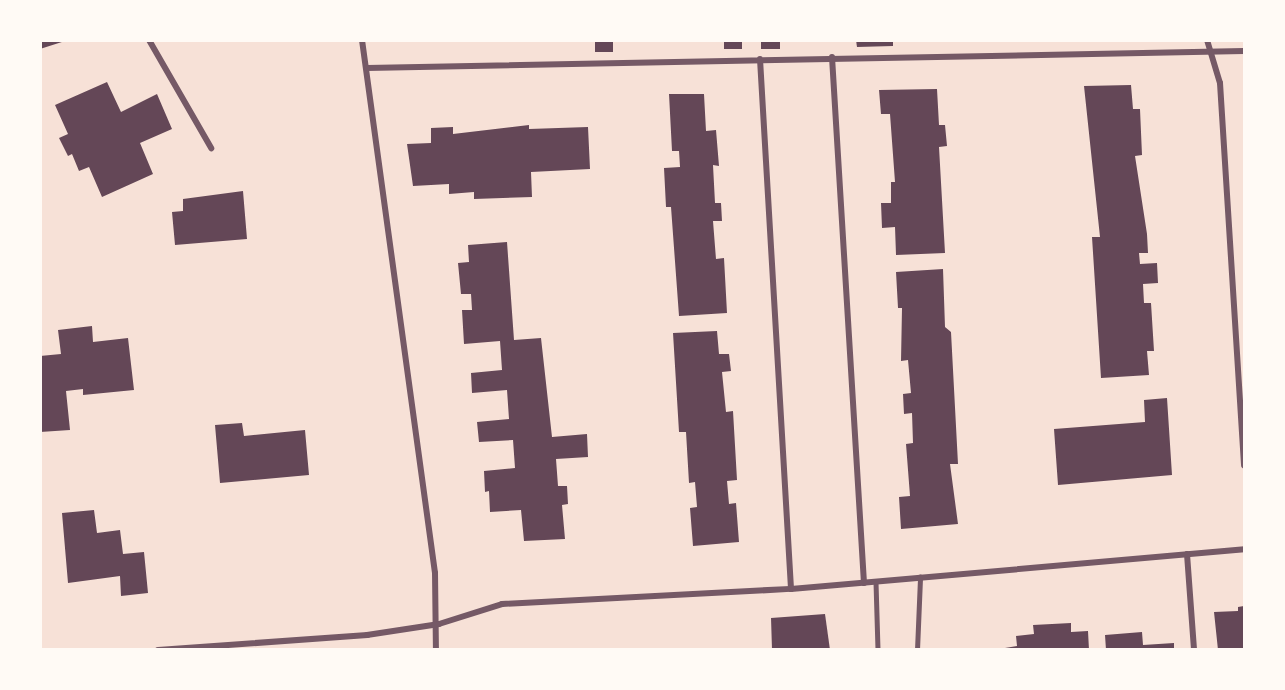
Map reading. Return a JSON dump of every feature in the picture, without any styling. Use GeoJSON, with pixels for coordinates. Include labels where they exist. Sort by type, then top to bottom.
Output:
{"type":"FeatureCollection","features":[{"type":"Feature","properties":{"kind":"street"},"geometry":{"type":"LineString","coordinates":[[149,40],[211,148]]}},
{"type":"Feature","properties":{"kind":"street"},"geometry":{"type":"LineString","coordinates":[[362,40],[439,624],[436,650]]}},
{"type":"Feature","properties":{"kind":"street"},"geometry":{"type":"LineString","coordinates":[[1207,40],[1208,51],[1220,83],[1245,465]]}},
{"type":"Feature","properties":{"kind":"street"},"geometry":{"type":"LineString","coordinates":[[367,68],[832,57],[1245,51]]}},
{"type":"Feature","properties":{"kind":"street"},"geometry":{"type":"LineString","coordinates":[[832,57],[864,583]]}},
{"type":"Feature","properties":{"kind":"street"},"geometry":{"type":"LineString","coordinates":[[760,59],[791,589]]}},
{"type":"Feature","properties":{"kind":"street"},"geometry":{"type":"LineString","coordinates":[[158,650],[367,635],[439,624],[502,604],[791,589],[1245,549]]}},
{"type":"Feature","properties":{"kind":"street"},"geometry":{"type":"LineString","coordinates":[[1187,554],[1194,650]]}},
{"type":"Feature","properties":{"kind":"lane"},"geometry":{"type":"LineString","coordinates":[[917,650],[920,578]]}},
{"type":"Feature","properties":{"kind":"lane"},"geometry":{"type":"LineString","coordinates":[[876,582],[878,650]]}},
{"type":"Feature","properties":{"kind":"building"},"geometry":{"type":"Polygon","coordinates":[[[40,40],[65,40],[65,41],[40,49],[40,40]]]}},
{"type":"Feature","properties":{"kind":"building"},"geometry":{"type":"Polygon","coordinates":[[[595,40],[613,40],[613,52],[595,52],[595,40]]]}},
{"type":"Feature","properties":{"kind":"building"},"geometry":{"type":"Polygon","coordinates":[[[724,40],[742,40],[742,49],[724,49],[724,40]]]}},
{"type":"Feature","properties":{"kind":"building"},"geometry":{"type":"Polygon","coordinates":[[[761,40],[780,40],[780,49],[761,49],[761,40]]]}},
{"type":"Feature","properties":{"kind":"building"},"geometry":{"type":"Polygon","coordinates":[[[856,40],[893,40],[893,46],[857,47],[856,40]]]}},
{"type":"Feature","properties":{"kind":"building"},"geometry":{"type":"Polygon","coordinates":[[[107,82],[121,112],[157,94],[172,129],[140,143],[153,174],[102,197],[89,167],[79,171],[72,154],[68,156],[59,138],[68,134],[55,105],[107,82]]]}},
{"type":"Feature","properties":{"kind":"building"},"geometry":{"type":"Polygon","coordinates":[[[1131,85],[1133,109],[1140,109],[1142,155],[1135,156],[1148,253],[1139,253],[1140,264],[1157,263],[1158,283],[1143,284],[1144,303],[1151,303],[1154,351],[1147,351],[1149,375],[1101,378],[1092,237],[1100,237],[1084,86],[1131,85]]]}},
{"type":"Feature","properties":{"kind":"building"},"geometry":{"type":"Polygon","coordinates":[[[937,89],[939,125],[945,125],[947,146],[939,147],[945,253],[896,255],[895,227],[882,228],[881,203],[891,203],[891,182],[895,182],[890,114],[881,114],[879,90],[937,89]]]}},
{"type":"Feature","properties":{"kind":"building"},"geometry":{"type":"Polygon","coordinates":[[[669,94],[704,94],[706,131],[716,130],[719,166],[713,165],[715,203],[721,203],[722,221],[713,221],[716,259],[724,258],[727,313],[679,316],[671,207],[666,207],[664,168],[680,167],[679,151],[672,151],[669,94]]]}},
{"type":"Feature","properties":{"kind":"building"},"geometry":{"type":"Polygon","coordinates":[[[529,125],[529,129],[588,127],[590,169],[531,172],[532,197],[474,199],[474,192],[449,194],[449,184],[413,186],[407,144],[431,143],[431,128],[453,127],[453,134],[529,125]]]}},
{"type":"Feature","properties":{"kind":"building"},"geometry":{"type":"Polygon","coordinates":[[[243,191],[247,239],[175,245],[172,212],[183,211],[183,199],[243,191]]]}},
{"type":"Feature","properties":{"kind":"building"},"geometry":{"type":"Polygon","coordinates":[[[507,242],[514,340],[541,338],[552,437],[587,434],[588,457],[556,459],[558,486],[567,486],[568,504],[562,505],[565,539],[524,541],[521,510],[490,512],[489,491],[485,492],[484,471],[515,468],[513,440],[479,442],[477,422],[509,419],[507,390],[472,393],[471,373],[502,370],[500,341],[464,344],[462,310],[472,310],[471,294],[461,294],[458,263],[469,262],[468,245],[507,242]]]}},
{"type":"Feature","properties":{"kind":"building"},"geometry":{"type":"Polygon","coordinates":[[[943,269],[945,327],[951,332],[958,464],[950,464],[958,524],[901,529],[899,497],[910,496],[906,444],[913,443],[912,413],[904,414],[903,394],[911,393],[908,360],[901,361],[902,308],[898,308],[896,272],[943,269]]]}},
{"type":"Feature","properties":{"kind":"building"},"geometry":{"type":"Polygon","coordinates":[[[92,326],[93,342],[128,338],[134,390],[83,395],[83,389],[66,391],[70,430],[40,432],[40,356],[61,354],[58,330],[92,326]]]}},
{"type":"Feature","properties":{"kind":"building"},"geometry":{"type":"Polygon","coordinates":[[[717,331],[719,354],[729,354],[731,371],[722,372],[726,412],[733,411],[737,480],[727,481],[729,504],[736,503],[739,542],[693,546],[690,508],[697,507],[695,482],[689,483],[686,432],[679,432],[673,333],[717,331]]]}},
{"type":"Feature","properties":{"kind":"building"},"geometry":{"type":"Polygon","coordinates":[[[1167,398],[1172,475],[1058,485],[1054,429],[1145,422],[1144,400],[1167,398]]]}},
{"type":"Feature","properties":{"kind":"building"},"geometry":{"type":"Polygon","coordinates":[[[242,423],[244,436],[305,430],[309,475],[220,483],[215,425],[242,423]]]}},
{"type":"Feature","properties":{"kind":"building"},"geometry":{"type":"Polygon","coordinates":[[[94,510],[97,533],[120,530],[123,554],[144,552],[148,593],[121,596],[120,576],[68,583],[62,513],[94,510]]]}},
{"type":"Feature","properties":{"kind":"building"},"geometry":{"type":"Polygon","coordinates":[[[1244,606],[1244,650],[1218,650],[1214,612],[1238,611],[1238,607],[1244,606]]]}},
{"type":"Feature","properties":{"kind":"building"},"geometry":{"type":"Polygon","coordinates":[[[825,614],[830,650],[772,650],[771,618],[825,614]]]}},
{"type":"Feature","properties":{"kind":"building"},"geometry":{"type":"Polygon","coordinates":[[[1071,623],[1071,632],[1088,631],[1089,650],[993,650],[1017,646],[1016,636],[1034,634],[1033,625],[1071,623]]]}},
{"type":"Feature","properties":{"kind":"building"},"geometry":{"type":"Polygon","coordinates":[[[1142,632],[1143,645],[1174,643],[1174,650],[1106,650],[1105,635],[1142,632]]]}}]}
